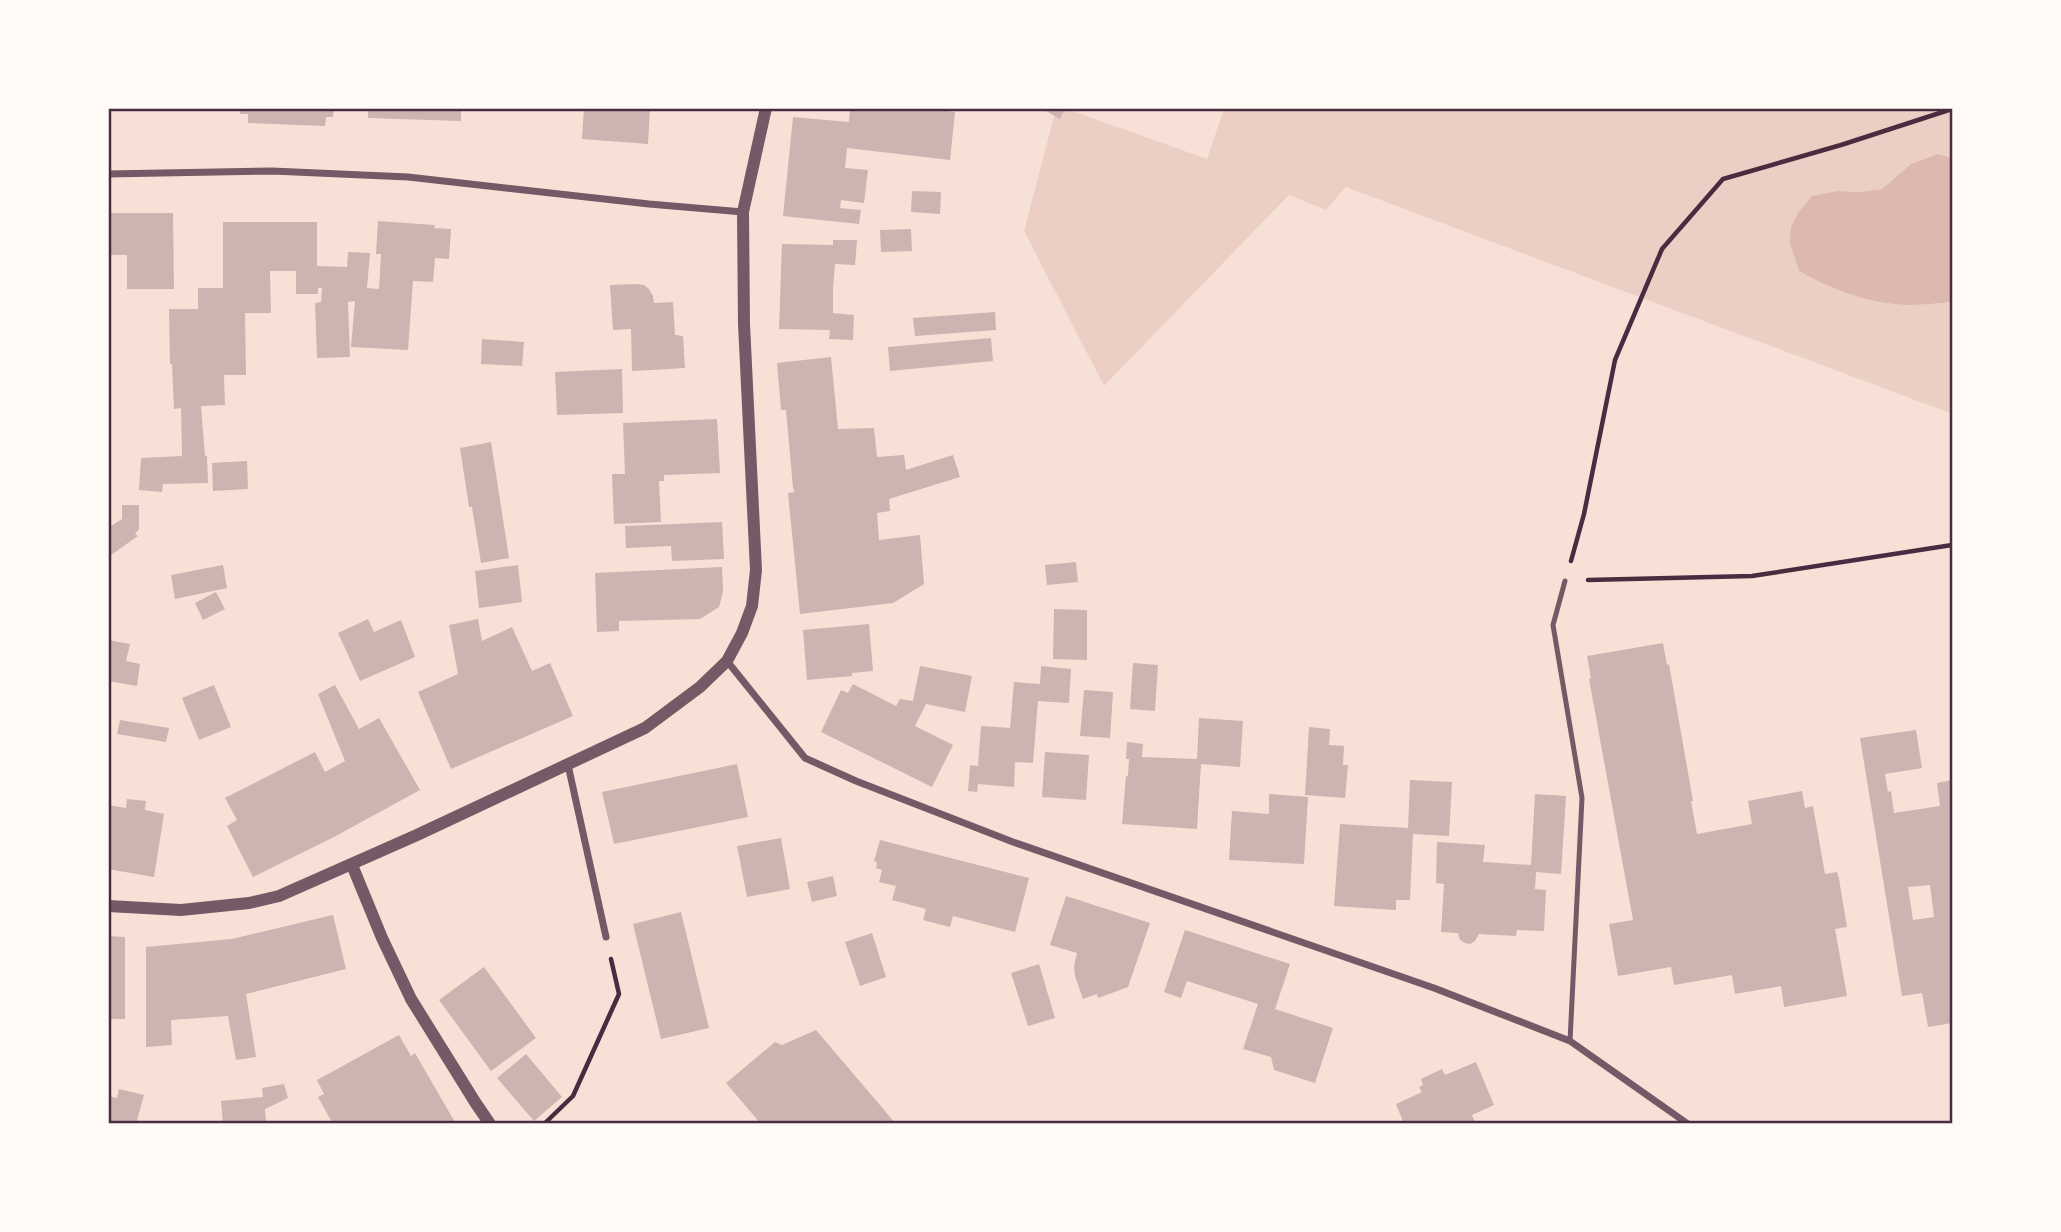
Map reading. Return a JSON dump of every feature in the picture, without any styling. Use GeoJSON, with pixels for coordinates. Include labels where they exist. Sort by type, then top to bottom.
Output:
{"type":"FeatureCollection","features":[{"type":"Feature","properties":{"kind":"street"},"geometry":{"type":"LineString","coordinates":[[108,906],[181,910],[249,903],[279,896],[352,865],[645,729],[700,687],[727,661],[752,606],[756,569],[744,324],[743,212],[766,108]]}},
{"type":"Feature","properties":{"kind":"street"},"geometry":{"type":"LineString","coordinates":[[108,174],[272,172],[408,177],[743,212]]}},
{"type":"Feature","properties":{"kind":"street"},"geometry":{"type":"LineString","coordinates":[[727,661],[805,758],[1013,842],[1434,988],[1570,1041],[1688,1124]]}},
{"type":"Feature","properties":{"kind":"street"},"geometry":{"type":"LineString","coordinates":[[568,765],[606,937]]}},
{"type":"Feature","properties":{"kind":"street"},"geometry":{"type":"LineString","coordinates":[[352,865],[411,999],[490,1124]]}},
{"type":"Feature","properties":{"kind":"lane"},"geometry":{"type":"LineString","coordinates":[[1565,581],[1553,625],[1582,798],[1570,1041]]}},
{"type":"Feature","properties":{"kind":"path"},"geometry":{"type":"LineString","coordinates":[[1952,109],[1842,145],[1723,179],[1662,249],[1615,360],[1584,514],[1565,581],[1752,576],[1952,545]]}},
{"type":"Feature","properties":{"kind":"path"},"geometry":{"type":"LineString","coordinates":[[544,1124],[573,1096],[620,994],[606,937]]}},
{"type":"Feature","properties":{"kind":"shaded area"},"geometry":{"type":"Polygon","coordinates":[[[1056,109],[1067,109],[1207,159],[1224,109],[1952,109],[1952,158],[1938,154],[1911,164],[1882,189],[1838,191],[1799,271],[1838,290],[1880,302],[1909,305],[1952,302],[1952,414],[1346,187],[1326,210],[1289,195],[1104,386],[1024,231],[1056,109]]]}},
{"type":"Feature","properties":{"kind":"shaded area"},"geometry":{"type":"Polygon","coordinates":[[[1938,154],[1952,158],[1952,302],[1909,305],[1880,302],[1838,290],[1799,271],[1790,243],[1791,227],[1812,196],[1838,191],[1882,189],[1911,164],[1938,154]]]}},
{"type":"Feature","properties":{"kind":"building"},"geometry":{"type":"Polygon","coordinates":[[[143,108],[181,108],[181,111],[143,111],[143,108]]]}},
{"type":"Feature","properties":{"kind":"building"},"geometry":{"type":"Polygon","coordinates":[[[241,108],[334,108],[333,117],[326,117],[325,126],[248,123],[248,114],[240,114],[241,108]]]}},
{"type":"Feature","properties":{"kind":"building"},"geometry":{"type":"Polygon","coordinates":[[[368,108],[461,108],[461,121],[368,118],[368,108]]]}},
{"type":"Feature","properties":{"kind":"building"},"geometry":{"type":"Polygon","coordinates":[[[584,108],[650,108],[648,144],[582,139],[584,108]]]}},
{"type":"Feature","properties":{"kind":"building"},"geometry":{"type":"Polygon","coordinates":[[[850,108],[925,108],[955,112],[950,160],[847,148],[845,168],[868,170],[864,203],[841,200],[840,208],[861,210],[859,224],[783,216],[793,117],[849,122],[850,108]]]}},
{"type":"Feature","properties":{"kind":"building"},"geometry":{"type":"Polygon","coordinates":[[[1041,108],[1065,108],[1060,119],[1041,108]]]}},
{"type":"Feature","properties":{"kind":"building"},"geometry":{"type":"Polygon","coordinates":[[[912,191],[941,192],[940,214],[911,212],[912,191]]]}},
{"type":"Feature","properties":{"kind":"building"},"geometry":{"type":"Polygon","coordinates":[[[108,213],[173,213],[174,289],[127,289],[127,255],[108,255],[108,213]]]}},
{"type":"Feature","properties":{"kind":"building"},"geometry":{"type":"Polygon","coordinates":[[[378,221],[435,225],[434,228],[451,229],[449,259],[435,258],[433,282],[413,281],[408,350],[351,347],[355,301],[348,302],[350,357],[317,358],[315,303],[321,302],[322,288],[318,288],[318,294],[296,294],[296,271],[270,271],[271,313],[245,313],[246,375],[224,375],[225,405],[201,406],[208,483],[163,484],[162,492],[139,490],[141,458],[182,456],[181,408],[174,409],[170,364],[169,309],[198,309],[198,288],[223,288],[223,222],[317,222],[317,266],[347,267],[348,252],[370,253],[367,288],[379,289],[381,254],[376,254],[378,221]]]}},
{"type":"Feature","properties":{"kind":"building"},"geometry":{"type":"Polygon","coordinates":[[[911,229],[912,251],[881,252],[880,230],[911,229]]]}},
{"type":"Feature","properties":{"kind":"building"},"geometry":{"type":"Polygon","coordinates":[[[833,240],[857,240],[855,265],[835,264],[833,288],[833,313],[854,315],[853,340],[829,339],[830,330],[779,329],[782,244],[833,245],[833,240]]]}},
{"type":"Feature","properties":{"kind":"building"},"geometry":{"type":"Polygon","coordinates":[[[636,284],[649,289],[654,303],[673,302],[675,335],[683,336],[685,368],[632,371],[631,329],[613,330],[610,285],[636,284]]]}},
{"type":"Feature","properties":{"kind":"building"},"geometry":{"type":"Polygon","coordinates":[[[995,312],[996,330],[915,336],[913,318],[995,312]]]}},
{"type":"Feature","properties":{"kind":"building"},"geometry":{"type":"Polygon","coordinates":[[[991,338],[993,361],[890,371],[888,347],[991,338]]]}},
{"type":"Feature","properties":{"kind":"building"},"geometry":{"type":"Polygon","coordinates":[[[482,339],[524,342],[522,366],[481,364],[482,339]]]}},
{"type":"Feature","properties":{"kind":"building"},"geometry":{"type":"Polygon","coordinates":[[[831,357],[838,429],[874,428],[877,457],[904,455],[906,470],[953,455],[960,477],[889,499],[890,511],[877,513],[879,540],[920,535],[924,584],[893,603],[800,614],[788,493],[795,492],[786,410],[781,410],[777,363],[831,357]]]}},
{"type":"Feature","properties":{"kind":"building"},"geometry":{"type":"Polygon","coordinates":[[[622,369],[623,413],[557,415],[555,372],[622,369]]]}},
{"type":"Feature","properties":{"kind":"building"},"geometry":{"type":"Polygon","coordinates":[[[717,419],[720,473],[664,475],[664,481],[659,481],[661,522],[614,524],[612,474],[625,474],[623,423],[717,419]]]}},
{"type":"Feature","properties":{"kind":"building"},"geometry":{"type":"Polygon","coordinates":[[[491,442],[509,558],[481,563],[460,448],[491,442]]]}},
{"type":"Feature","properties":{"kind":"building"},"geometry":{"type":"Polygon","coordinates":[[[247,461],[248,489],[213,491],[212,463],[247,461]]]}},
{"type":"Feature","properties":{"kind":"building"},"geometry":{"type":"Polygon","coordinates":[[[122,505],[139,505],[139,529],[135,534],[138,536],[108,557],[108,528],[122,519],[122,505]]]}},
{"type":"Feature","properties":{"kind":"building"},"geometry":{"type":"Polygon","coordinates":[[[722,522],[724,559],[672,561],[671,546],[626,548],[625,526],[722,522]]]}},
{"type":"Feature","properties":{"kind":"building"},"geometry":{"type":"Polygon","coordinates":[[[1076,562],[1078,582],[1047,585],[1045,565],[1076,562]]]}},
{"type":"Feature","properties":{"kind":"building"},"geometry":{"type":"Polygon","coordinates":[[[223,565],[227,588],[175,599],[171,575],[223,565]]]}},
{"type":"Feature","properties":{"kind":"building"},"geometry":{"type":"Polygon","coordinates":[[[518,565],[522,602],[479,608],[475,571],[518,565]]]}},
{"type":"Feature","properties":{"kind":"building"},"geometry":{"type":"Polygon","coordinates":[[[722,567],[723,592],[719,607],[700,619],[619,621],[619,631],[597,632],[595,573],[722,567]]]}},
{"type":"Feature","properties":{"kind":"building"},"geometry":{"type":"Polygon","coordinates":[[[216,592],[225,609],[203,620],[195,603],[216,592]]]}},
{"type":"Feature","properties":{"kind":"building"},"geometry":{"type":"Polygon","coordinates":[[[1054,609],[1087,610],[1087,660],[1053,659],[1054,609]]]}},
{"type":"Feature","properties":{"kind":"building"},"geometry":{"type":"Polygon","coordinates":[[[368,619],[374,632],[401,620],[415,657],[360,681],[338,633],[368,619]]]}},
{"type":"Feature","properties":{"kind":"building"},"geometry":{"type":"Polygon","coordinates":[[[478,619],[482,641],[512,627],[532,671],[550,663],[573,716],[451,769],[418,692],[458,674],[449,625],[478,619]]]}},
{"type":"Feature","properties":{"kind":"building"},"geometry":{"type":"Polygon","coordinates":[[[869,624],[873,671],[852,673],[852,676],[807,680],[803,630],[869,624]]]}},
{"type":"Feature","properties":{"kind":"building"},"geometry":{"type":"Polygon","coordinates":[[[108,640],[130,644],[126,661],[140,664],[137,686],[108,681],[108,640]]]}},
{"type":"Feature","properties":{"kind":"building"},"geometry":{"type":"Polygon","coordinates":[[[1663,643],[1667,665],[1669,664],[1697,834],[1752,824],[1748,801],[1802,791],[1805,808],[1813,806],[1825,874],[1837,872],[1839,879],[1847,927],[1835,929],[1847,996],[1784,1007],[1781,986],[1735,994],[1732,975],[1674,985],[1671,967],[1618,976],[1609,924],[1633,920],[1587,656],[1663,643]]]}},
{"type":"Feature","properties":{"kind":"building"},"geometry":{"type":"Polygon","coordinates":[[[1133,663],[1158,665],[1155,711],[1130,709],[1133,663]]]}},
{"type":"Feature","properties":{"kind":"building"},"geometry":{"type":"Polygon","coordinates":[[[920,666],[972,676],[965,712],[926,704],[915,726],[953,745],[932,787],[821,732],[841,690],[848,693],[853,684],[896,706],[900,699],[913,701],[920,666]]]}},
{"type":"Feature","properties":{"kind":"building"},"geometry":{"type":"Polygon","coordinates":[[[1041,666],[1071,669],[1069,703],[1038,701],[1033,763],[1015,762],[1014,787],[978,784],[977,792],[968,791],[970,765],[978,766],[981,726],[1010,728],[1014,682],[1040,684],[1041,666]]]}},
{"type":"Feature","properties":{"kind":"building"},"geometry":{"type":"Polygon","coordinates":[[[214,685],[231,727],[199,740],[182,698],[214,685]]]}},
{"type":"Feature","properties":{"kind":"building"},"geometry":{"type":"Polygon","coordinates":[[[335,685],[359,729],[379,718],[420,790],[253,877],[227,826],[237,820],[225,798],[315,752],[325,772],[345,761],[318,694],[335,685]]]}},
{"type":"Feature","properties":{"kind":"building"},"geometry":{"type":"Polygon","coordinates":[[[1084,690],[1113,692],[1110,738],[1080,736],[1084,690]]]}},
{"type":"Feature","properties":{"kind":"building"},"geometry":{"type":"Polygon","coordinates":[[[1199,718],[1243,721],[1240,767],[1201,764],[1197,829],[1122,824],[1128,776],[1127,742],[1143,744],[1142,757],[1197,759],[1199,718]]]}},
{"type":"Feature","properties":{"kind":"building"},"geometry":{"type":"Polygon","coordinates":[[[120,720],[169,728],[166,742],[117,734],[120,720]]]}},
{"type":"Feature","properties":{"kind":"building"},"geometry":{"type":"Polygon","coordinates":[[[1309,727],[1330,729],[1329,745],[1344,746],[1343,765],[1348,765],[1345,798],[1305,795],[1309,727]]]}},
{"type":"Feature","properties":{"kind":"building"},"geometry":{"type":"Polygon","coordinates":[[[1916,730],[1922,768],[1885,774],[1894,813],[1940,806],[1937,783],[1952,780],[1952,1023],[1928,1027],[1922,993],[1902,996],[1860,738],[1916,730]],[[1930,885],[1908,887],[1913,920],[1934,917],[1930,885]]]}},
{"type":"Feature","properties":{"kind":"building"},"geometry":{"type":"Polygon","coordinates":[[[1045,752],[1089,755],[1086,800],[1042,797],[1045,752]]]}},
{"type":"Feature","properties":{"kind":"building"},"geometry":{"type":"Polygon","coordinates":[[[737,764],[748,817],[614,844],[602,792],[737,764]]]}},
{"type":"Feature","properties":{"kind":"building"},"geometry":{"type":"Polygon","coordinates":[[[1410,780],[1452,782],[1449,836],[1413,834],[1410,900],[1396,900],[1396,910],[1334,906],[1340,824],[1408,828],[1410,780]]]}},
{"type":"Feature","properties":{"kind":"building"},"geometry":{"type":"Polygon","coordinates":[[[1269,794],[1308,797],[1304,864],[1229,860],[1232,811],[1269,814],[1269,794]]]}},
{"type":"Feature","properties":{"kind":"building"},"geometry":{"type":"Polygon","coordinates":[[[1535,794],[1566,796],[1561,874],[1536,872],[1535,889],[1546,890],[1544,931],[1517,930],[1516,936],[1479,934],[1470,944],[1460,940],[1458,933],[1441,932],[1444,884],[1436,883],[1437,842],[1485,845],[1483,862],[1531,865],[1535,794]]]}},
{"type":"Feature","properties":{"kind":"building"},"geometry":{"type":"Polygon","coordinates":[[[127,799],[146,801],[145,810],[164,814],[154,877],[108,869],[108,805],[126,808],[127,799]]]}},
{"type":"Feature","properties":{"kind":"building"},"geometry":{"type":"Polygon","coordinates":[[[781,838],[790,889],[747,897],[737,846],[781,838]]]}},
{"type":"Feature","properties":{"kind":"building"},"geometry":{"type":"Polygon","coordinates":[[[880,840],[1029,878],[1015,932],[953,916],[950,927],[923,920],[926,909],[892,900],[896,886],[879,882],[882,870],[876,868],[877,862],[874,861],[880,840]]]}},
{"type":"Feature","properties":{"kind":"building"},"geometry":{"type":"Polygon","coordinates":[[[833,876],[837,896],[812,902],[807,882],[833,876]]]}},
{"type":"Feature","properties":{"kind":"building"},"geometry":{"type":"Polygon","coordinates":[[[1066,896],[1150,923],[1128,987],[1098,998],[1097,994],[1083,999],[1075,976],[1077,953],[1050,945],[1066,896]]]}},
{"type":"Feature","properties":{"kind":"building"},"geometry":{"type":"Polygon","coordinates":[[[681,912],[709,1028],[661,1039],[633,924],[681,912]]]}},
{"type":"Feature","properties":{"kind":"building"},"geometry":{"type":"Polygon","coordinates":[[[333,915],[346,969],[246,994],[256,1057],[236,1060],[228,1016],[171,1020],[172,1045],[146,1047],[146,947],[232,939],[333,915]]]}},
{"type":"Feature","properties":{"kind":"building"},"geometry":{"type":"Polygon","coordinates":[[[1185,930],[1290,964],[1275,1009],[1333,1028],[1315,1083],[1274,1070],[1271,1057],[1243,1049],[1258,1004],[1187,981],[1181,998],[1164,992],[1185,930]]]}},
{"type":"Feature","properties":{"kind":"building"},"geometry":{"type":"Polygon","coordinates":[[[872,933],[886,977],[860,986],[845,942],[872,933]]]}},
{"type":"Feature","properties":{"kind":"building"},"geometry":{"type":"Polygon","coordinates":[[[108,936],[125,937],[125,1019],[108,1019],[108,936]]]}},
{"type":"Feature","properties":{"kind":"building"},"geometry":{"type":"Polygon","coordinates":[[[1039,964],[1055,1018],[1028,1026],[1011,973],[1039,964]]]}},
{"type":"Feature","properties":{"kind":"building"},"geometry":{"type":"Polygon","coordinates":[[[484,967],[536,1038],[491,1071],[439,1000],[484,967]]]}},
{"type":"Feature","properties":{"kind":"building"},"geometry":{"type":"Polygon","coordinates":[[[816,1030],[896,1124],[761,1124],[726,1083],[775,1042],[782,1045],[816,1030]]]}},
{"type":"Feature","properties":{"kind":"building"},"geometry":{"type":"Polygon","coordinates":[[[399,1035],[411,1056],[415,1053],[456,1124],[333,1124],[318,1097],[324,1094],[317,1080],[399,1035]]]}},
{"type":"Feature","properties":{"kind":"building"},"geometry":{"type":"Polygon","coordinates":[[[526,1054],[562,1097],[534,1121],[497,1078],[526,1054]]]}},
{"type":"Feature","properties":{"kind":"building"},"geometry":{"type":"Polygon","coordinates":[[[1476,1062],[1494,1105],[1472,1115],[1476,1124],[1404,1124],[1396,1104],[1422,1092],[1419,1087],[1423,1085],[1421,1079],[1442,1069],[1445,1075],[1476,1062]]]}},
{"type":"Feature","properties":{"kind":"building"},"geometry":{"type":"Polygon","coordinates":[[[284,1084],[288,1098],[265,1109],[266,1124],[223,1124],[221,1101],[263,1097],[262,1088],[284,1084]]]}},
{"type":"Feature","properties":{"kind":"building"},"geometry":{"type":"Polygon","coordinates":[[[119,1089],[144,1095],[136,1124],[108,1124],[108,1096],[117,1098],[119,1089]]]}}]}
